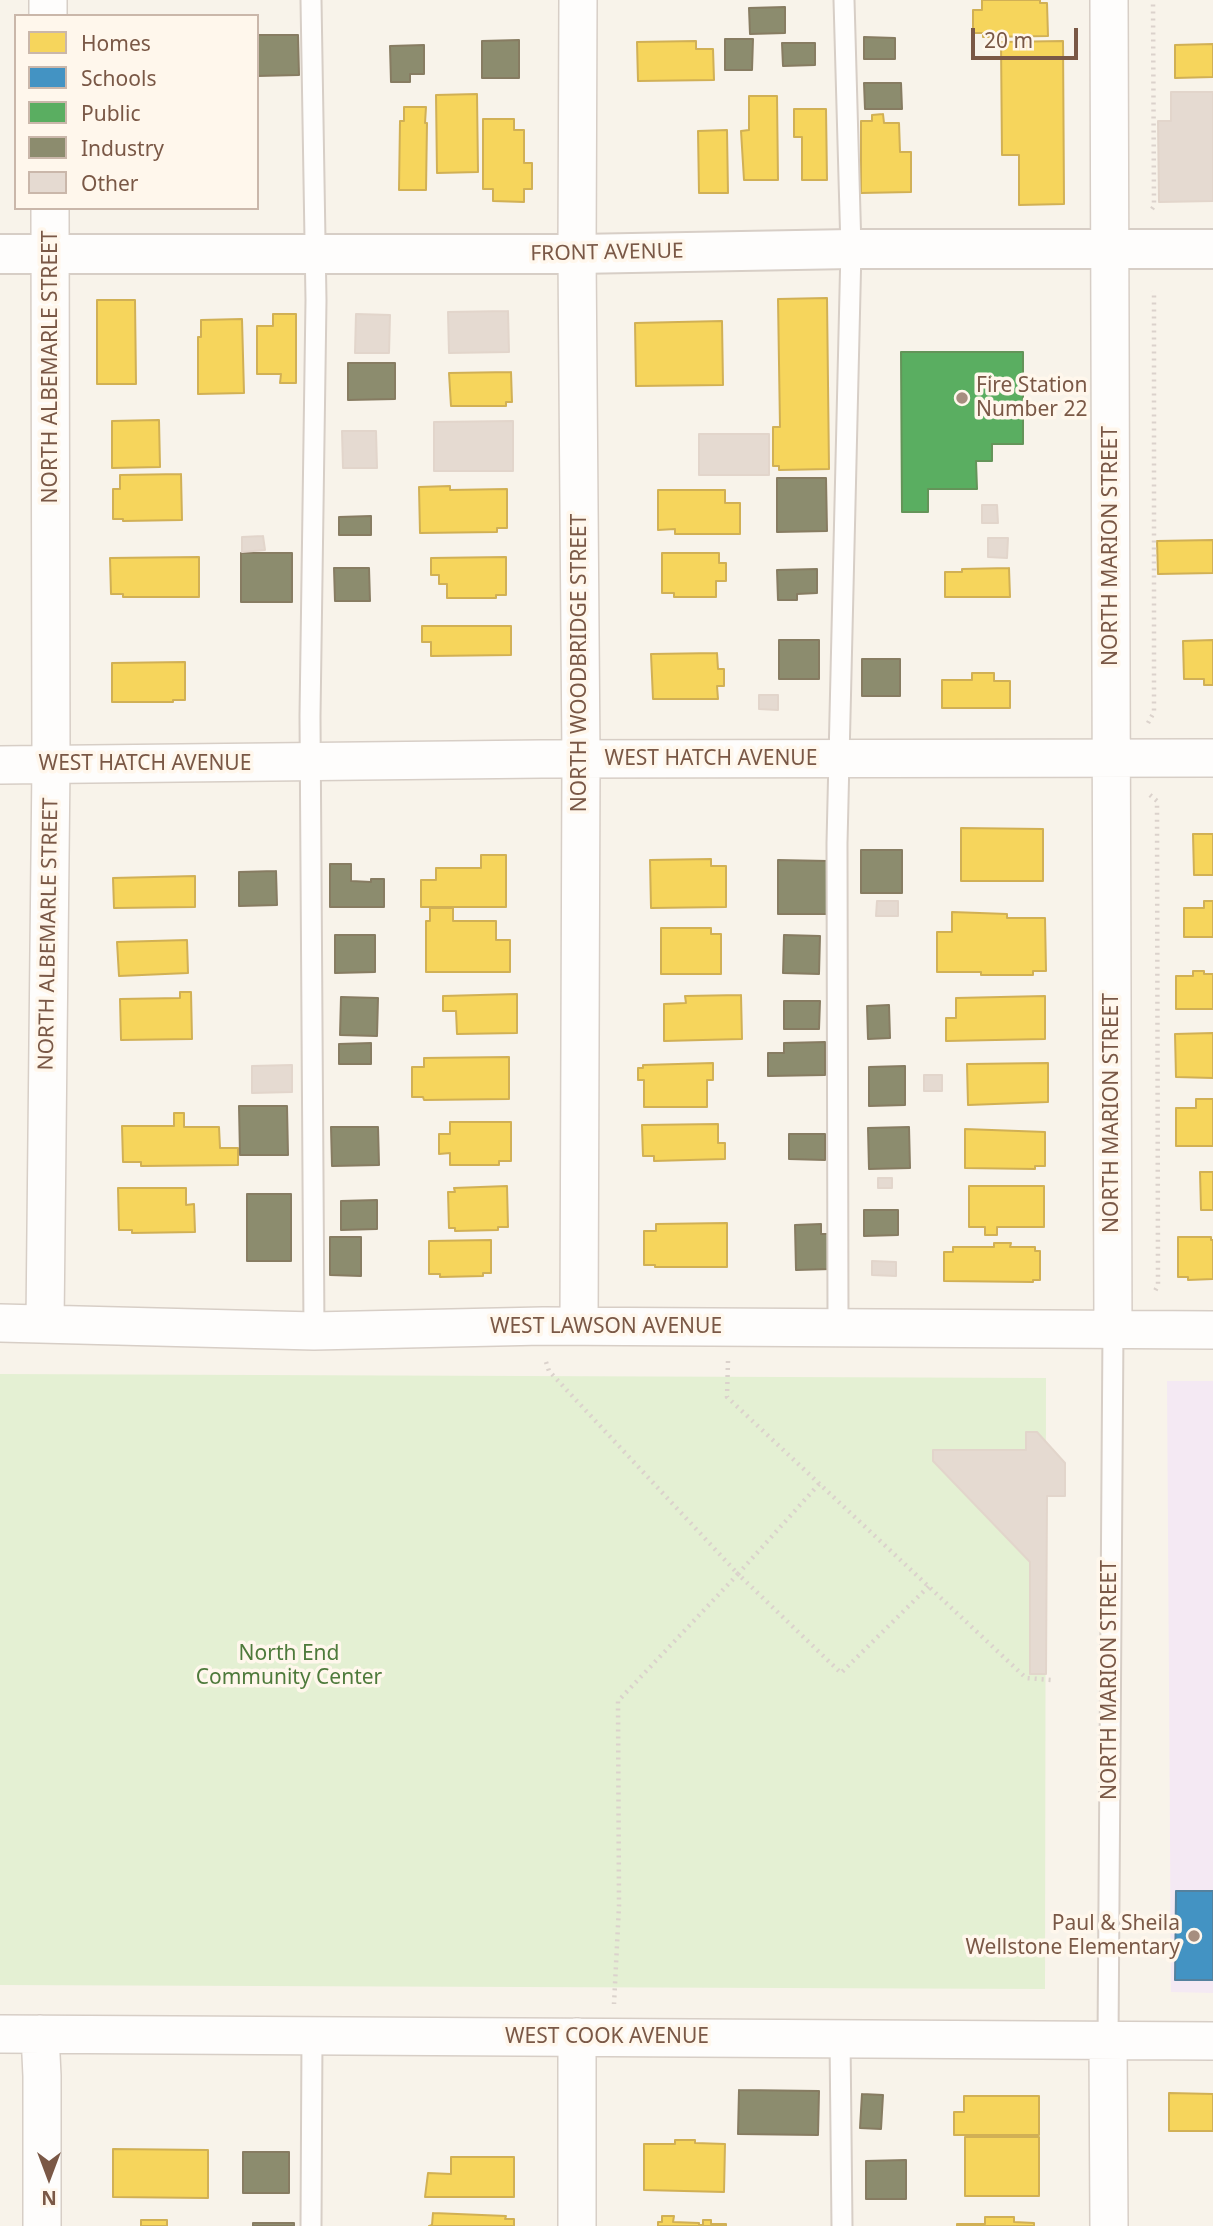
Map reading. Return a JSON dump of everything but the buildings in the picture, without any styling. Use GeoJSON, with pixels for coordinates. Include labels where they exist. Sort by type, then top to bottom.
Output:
{"type":"FeatureCollection","features":[{"type":"Feature","properties":{"kind":"street","name":"NORTH WOODBRIDGE STREET"},"geometry":{"type":"LineString","coordinates":[[578,0],[581,759],[579,1326]]}},
{"type":"Feature","properties":{"kind":"street","name":"NORTH MARION STREET"},"geometry":{"type":"LineString","coordinates":[[1109,0],[1112,1329]]}},
{"type":"Feature","properties":{"kind":"street","name":"NORTH ALBEMARLE STREET"},"geometry":{"type":"LineString","coordinates":[[45,1323],[51,764],[50,210]]}},
{"type":"Feature","properties":{"kind":"street","name":"FRONT AVENUE"},"geometry":{"type":"LineString","coordinates":[[0,254],[577,254],[851,249],[1213,249]]}},
{"type":"Feature","properties":{"kind":"street","name":"WEST HATCH AVENUE"},"geometry":{"type":"LineString","coordinates":[[0,765],[581,759],[1213,758]]}},
{"type":"Feature","properties":{"kind":"street","name":"WEST LAWSON AVENUE"},"geometry":{"type":"LineString","coordinates":[[0,1323],[314,1331],[579,1326],[1213,1330]]}},
{"type":"Feature","properties":{"kind":"street","name":"WEST COOK AVENUE"},"geometry":{"type":"LineString","coordinates":[[0,2034],[1213,2041]]}},
{"type":"Feature","properties":{"kind":"street"},"geometry":{"type":"LineString","coordinates":[[40,2034],[42,2226]]}},
{"type":"Feature","properties":{"kind":"street"},"geometry":{"type":"LineString","coordinates":[[577,2037],[577,2226]]}},
{"type":"Feature","properties":{"kind":"street","name":"NORTH MARION STREET"},"geometry":{"type":"LineString","coordinates":[[1108,2040],[1109,2226]]}},
{"type":"Feature","properties":{"kind":"lane"},"geometry":{"type":"LineString","coordinates":[[311,0],[316,300],[311,762],[314,1331]]}},
{"type":"Feature","properties":{"kind":"lane"},"geometry":{"type":"LineString","coordinates":[[838,1328],[839,760],[851,249],[844,0]]}},
{"type":"Feature","properties":{"kind":"lane","name":"NORTH MARION STREET"},"geometry":{"type":"LineString","coordinates":[[1108,2040],[1112,1329]]}},
{"type":"Feature","properties":{"kind":"lane"},"geometry":{"type":"LineString","coordinates":[[312,2036],[312,2226]]}},
{"type":"Feature","properties":{"kind":"lane"},"geometry":{"type":"LineString","coordinates":[[840,2038],[842,2226]]}},
{"type":"Feature","properties":{"kind":"path"},"geometry":{"type":"LineString","coordinates":[[1152,209],[1153,0]]}},
{"type":"Feature","properties":{"kind":"path"},"geometry":{"type":"LineString","coordinates":[[1148,724],[1154,712],[1152,291]]}},
{"type":"Feature","properties":{"kind":"path"},"geometry":{"type":"LineString","coordinates":[[1148,792],[1157,801],[1158,1285],[1155,1291]]}},
{"type":"Feature","properties":{"kind":"path"},"geometry":{"type":"LineString","coordinates":[[729,1327],[727,1397],[1026,1678],[1051,1679]]}},
{"type":"Feature","properties":{"kind":"path"},"geometry":{"type":"LineString","coordinates":[[545,1361],[549,1371],[738,1574],[841,1673],[929,1586]]}},
{"type":"Feature","properties":{"kind":"path"},"geometry":{"type":"LineString","coordinates":[[612,2008],[615,1998],[619,1906],[618,1701],[819,1484]]}},
{"type":"Feature","properties":{"kind":"shaded area"},"geometry":{"type":"Polygon","coordinates":[[[1167,1381],[1213,1381],[1213,1993],[1171,1992],[1167,1381]]]}},
{"type":"Feature","properties":{"kind":"green space","name":"North End Community Center"},"geometry":{"type":"Polygon","coordinates":[[[0,1374],[1046,1378],[1045,1989],[0,1985],[0,1374]]]}},
{"type":"Feature","properties":{"kind":"place","name":"Fire Station Number 22"},"geometry":{"type":"Point","coordinates":[962,398]}},
{"type":"Feature","properties":{"kind":"place","name":"Paul & Sheila Wellstone Elementary"},"geometry":{"type":"Point","coordinates":[1194,1936]}}]}
